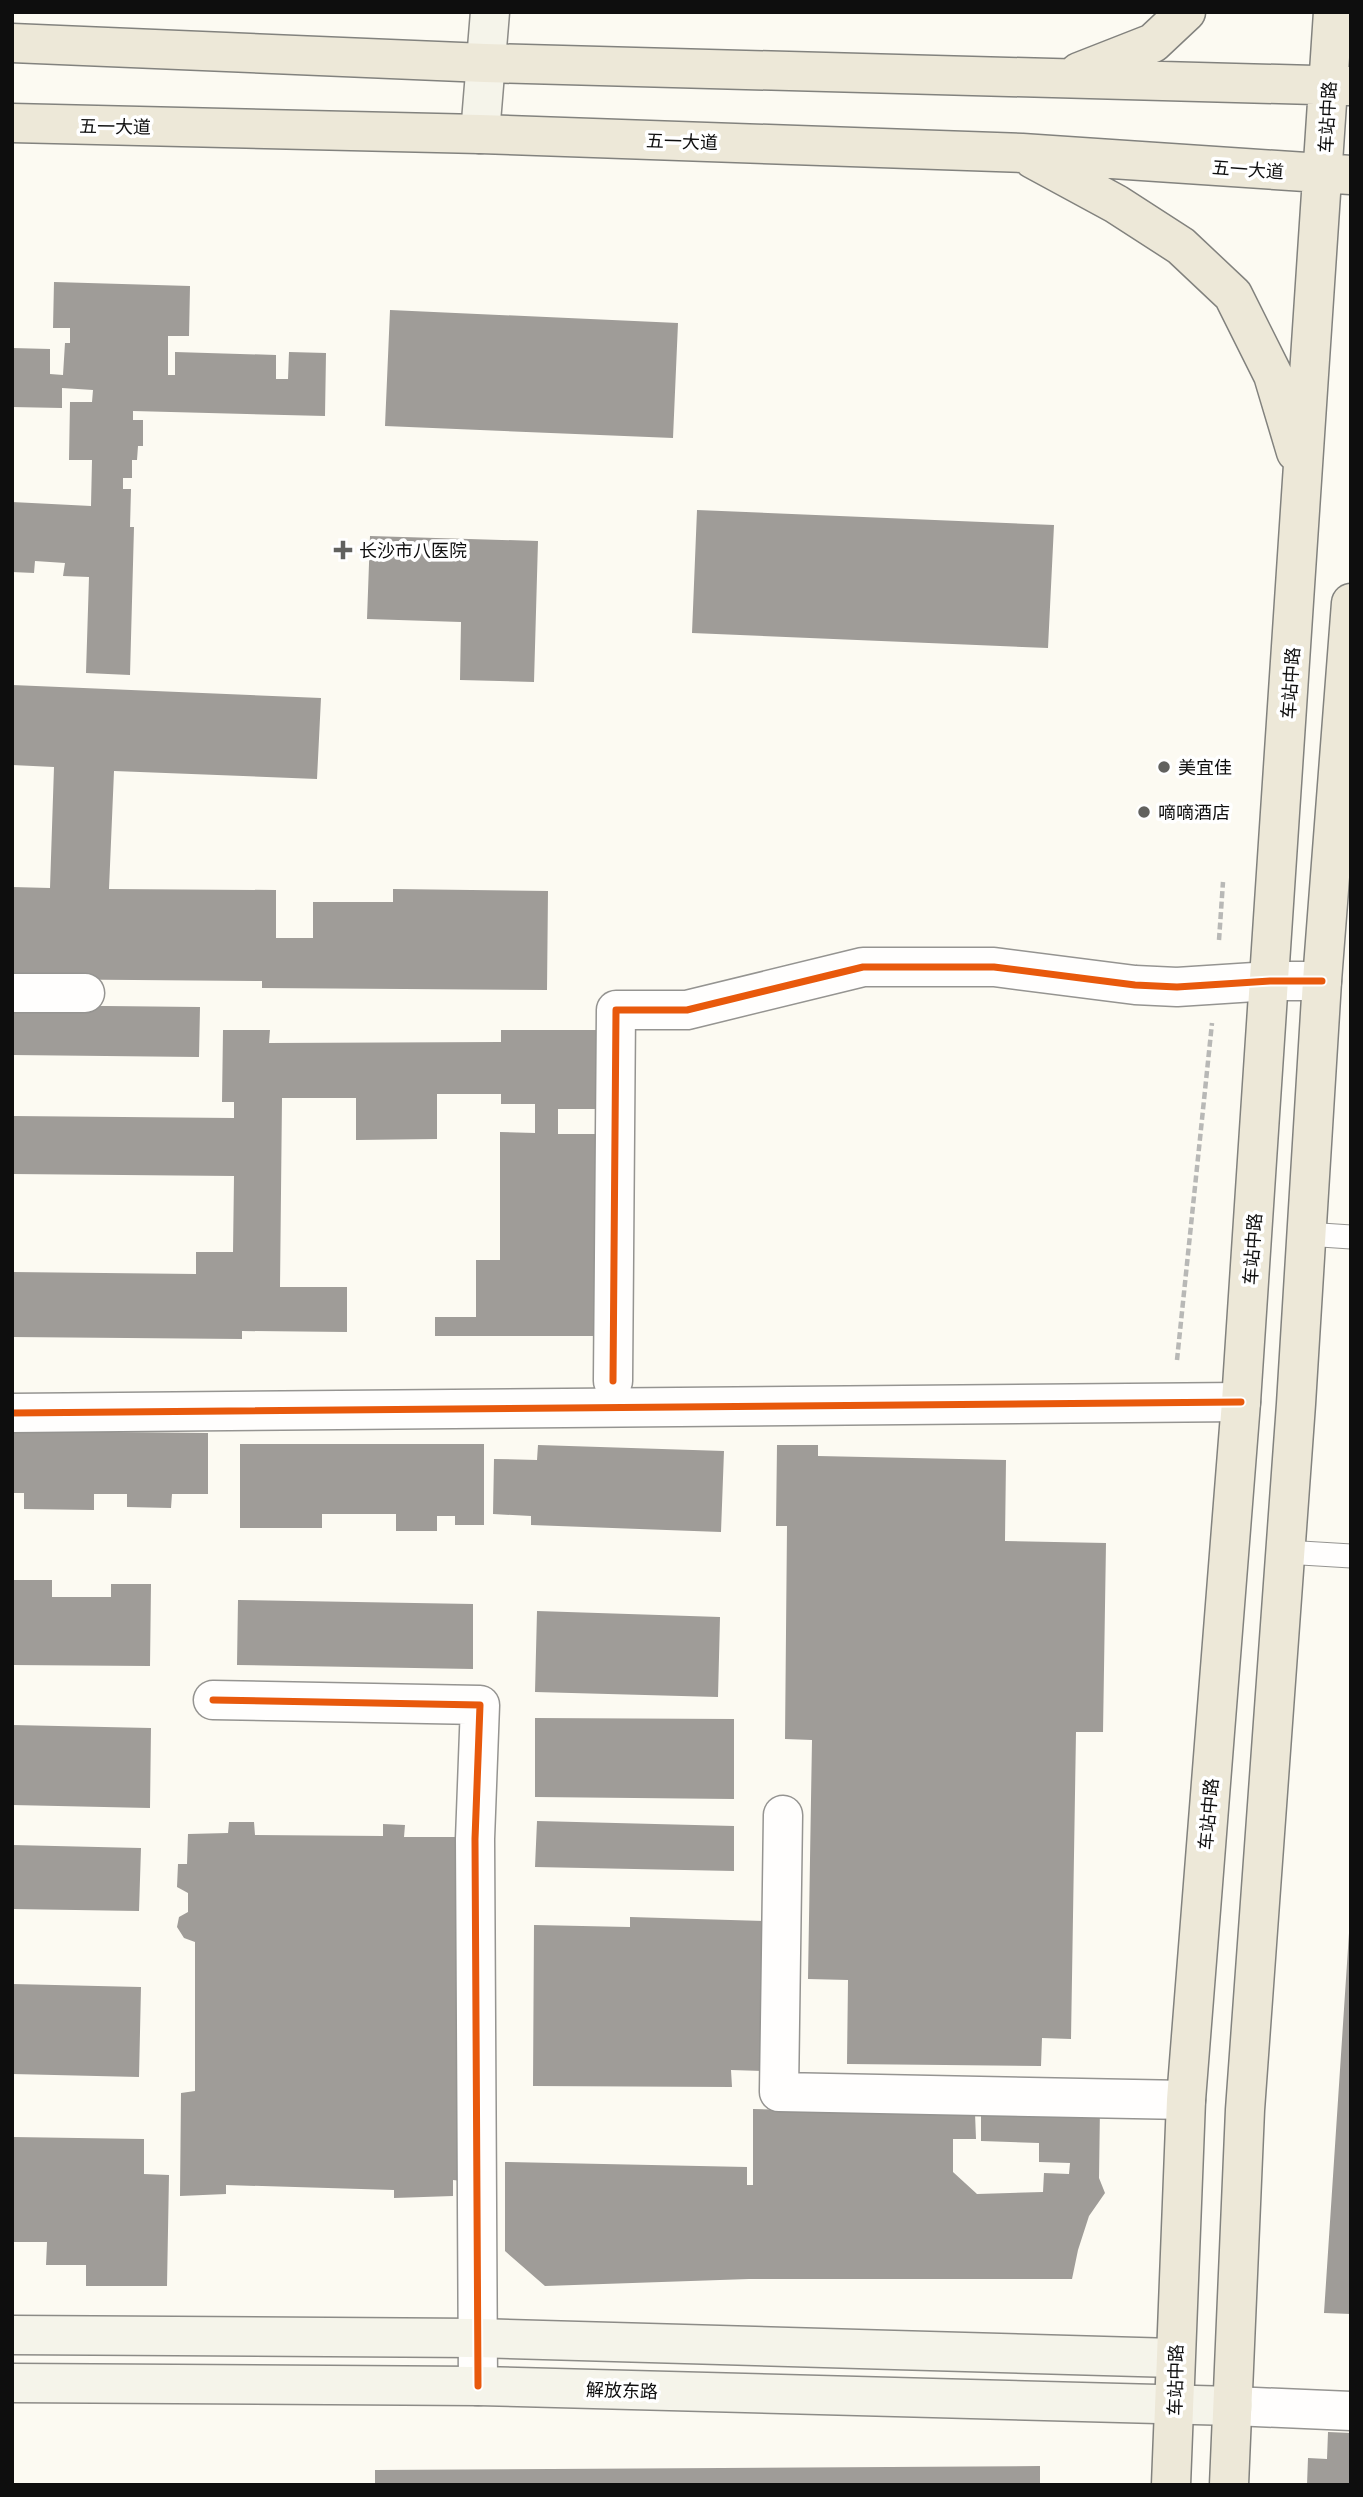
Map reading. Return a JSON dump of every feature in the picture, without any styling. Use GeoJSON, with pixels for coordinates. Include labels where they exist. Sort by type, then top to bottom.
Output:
{"type":"FeatureCollection","features":[{"type":"Feature","properties":{"kind":"main road"},"geometry":{"type":"LineString","coordinates":[[480,134],[490,12]]}},
{"type":"Feature","properties":{"kind":"main road"},"geometry":{"type":"LineString","coordinates":[[1064,78],[1153,43],[1186,12]]}},
{"type":"Feature","properties":{"kind":"main road","name":"车站中路"},"geometry":{"type":"LineString","coordinates":[[1171,2485],[1186,2100],[1241,1402],[1303,476],[1337,175],[1340,86],[1333,12]]}},
{"type":"Feature","properties":{"kind":"main road"},"geometry":{"type":"LineString","coordinates":[[12,43],[485,63],[1340,86]]}},
{"type":"Feature","properties":{"kind":"main road","name":"五一大道"},"geometry":{"type":"LineString","coordinates":[[12,123],[480,134],[1022,153],[1337,175]]}},
{"type":"Feature","properties":{"kind":"main road"},"geometry":{"type":"LineString","coordinates":[[1022,153],[1116,204],[1181,246],[1233,295],[1273,375],[1303,476]]}},
{"type":"Feature","properties":{"kind":"main road"},"geometry":{"type":"LineString","coordinates":[[1229,2485],[1245,2110],[1285,1552],[1321,982],[1351,603]]}},
{"type":"Feature","properties":{"kind":"main road"},"geometry":{"type":"LineString","coordinates":[[12,2335],[477,2338],[1174,2358]]}},
{"type":"Feature","properties":{"kind":"main road","name":"解放东路"},"geometry":{"type":"LineString","coordinates":[[12,2383],[478,2386],[1233,2406]]}},
{"type":"Feature","properties":{"kind":"street"},"geometry":{"type":"LineString","coordinates":[[613,1381],[616,1010],[687,1010],[863,967],[994,967],[1135,985],[1177,987],[1270,981],[1321,982]]}},
{"type":"Feature","properties":{"kind":"street"},"geometry":{"type":"LineString","coordinates":[[12,993],[85,993]]}},
{"type":"Feature","properties":{"kind":"street"},"geometry":{"type":"LineString","coordinates":[[12,1413],[1241,1402]]}},
{"type":"Feature","properties":{"kind":"street"},"geometry":{"type":"LineString","coordinates":[[213,1700],[480,1705],[475,1839],[478,2386]]}},
{"type":"Feature","properties":{"kind":"street"},"geometry":{"type":"LineString","coordinates":[[783,1815],[779,2092],[1186,2100]]}},
{"type":"Feature","properties":{"kind":"street"},"geometry":{"type":"LineString","coordinates":[[1233,2406],[1351,2411]]}},
{"type":"Feature","properties":{"kind":"lane"},"geometry":{"type":"LineString","coordinates":[[1306,1234],[1351,1237]]}},
{"type":"Feature","properties":{"kind":"lane"},"geometry":{"type":"LineString","coordinates":[[1285,1552],[1351,1556]]}},
{"type":"Feature","properties":{"kind":"path"},"geometry":{"type":"LineString","coordinates":[[1219,940],[1223,882]]}},
{"type":"Feature","properties":{"kind":"path"},"geometry":{"type":"LineString","coordinates":[[1177,1360],[1213,1015]]}},
{"type":"Feature","properties":{"kind":"building"},"geometry":{"type":"Polygon","coordinates":[[[54,282],[190,286],[189,336],[168,336],[168,375],[175,375],[175,352],[276,355],[276,379],[288,379],[289,352],[326,353],[325,416],[133,411],[133,420],[143,420],[143,446],[138,446],[137,460],[132,460],[132,478],[123,478],[123,489],[131,489],[130,527],[134,527],[130,675],[86,673],[89,577],[63,576],[65,563],[35,561],[34,573],[12,572],[12,502],[91,506],[92,460],[69,460],[70,402],[92,402],[93,390],[62,388],[62,408],[12,407],[12,348],[50,349],[50,374],[63,375],[65,343],[70,343],[70,328],[53,328],[54,282]]]}},
{"type":"Feature","properties":{"kind":"building"},"geometry":{"type":"Polygon","coordinates":[[[390,310],[678,323],[673,438],[385,426],[390,310]]]}},
{"type":"Feature","properties":{"kind":"building"},"geometry":{"type":"Polygon","coordinates":[[[697,510],[1054,525],[1048,648],[692,633],[697,510]]]}},
{"type":"Feature","properties":{"kind":"building"},"geometry":{"type":"Polygon","coordinates":[[[370,536],[538,541],[534,682],[460,680],[461,622],[367,619],[370,536]]]}},
{"type":"Feature","properties":{"kind":"building"},"geometry":{"type":"Polygon","coordinates":[[[12,685],[321,698],[317,779],[114,771],[109,889],[276,890],[276,938],[313,938],[313,902],[393,902],[393,889],[548,891],[547,990],[262,988],[262,981],[12,979],[12,887],[50,888],[54,767],[12,765],[12,685]]]}},
{"type":"Feature","properties":{"kind":"building"},"geometry":{"type":"Polygon","coordinates":[[[12,1005],[200,1007],[199,1057],[12,1055],[12,1005]]]}},
{"type":"Feature","properties":{"kind":"building"},"geometry":{"type":"Polygon","coordinates":[[[223,1030],[270,1030],[269,1043],[501,1042],[501,1030],[603,1030],[603,1109],[558,1109],[558,1134],[606,1134],[606,1336],[435,1336],[435,1317],[476,1317],[476,1260],[500,1260],[500,1132],[535,1133],[535,1104],[501,1104],[501,1094],[437,1094],[437,1139],[356,1140],[356,1098],[282,1098],[280,1287],[347,1287],[347,1332],[242,1331],[242,1339],[12,1337],[12,1272],[196,1274],[196,1252],[233,1252],[234,1176],[12,1174],[12,1116],[234,1118],[234,1102],[222,1102],[223,1030]]]}},
{"type":"Feature","properties":{"kind":"building"},"geometry":{"type":"Polygon","coordinates":[[[12,1431],[208,1433],[208,1494],[172,1494],[171,1508],[127,1507],[127,1494],[94,1494],[94,1510],[24,1509],[24,1493],[12,1493],[12,1431]]]}},
{"type":"Feature","properties":{"kind":"building"},"geometry":{"type":"Polygon","coordinates":[[[240,1444],[484,1444],[484,1525],[455,1525],[455,1516],[437,1516],[437,1531],[396,1531],[396,1514],[322,1514],[322,1528],[240,1528],[240,1444]]]}},
{"type":"Feature","properties":{"kind":"building"},"geometry":{"type":"Polygon","coordinates":[[[538,1445],[724,1451],[721,1532],[531,1525],[531,1516],[493,1514],[494,1459],[537,1460],[538,1445]]]}},
{"type":"Feature","properties":{"kind":"building"},"geometry":{"type":"Polygon","coordinates":[[[777,1445],[818,1445],[818,1456],[1006,1460],[1005,1541],[1106,1543],[1103,1732],[1076,1732],[1071,2039],[1042,2038],[1041,2066],[847,2064],[848,1980],[808,1979],[812,1740],[785,1739],[787,1526],[776,1526],[777,1445]]]}},
{"type":"Feature","properties":{"kind":"building"},"geometry":{"type":"Polygon","coordinates":[[[12,1580],[52,1580],[52,1597],[111,1597],[111,1584],[151,1584],[150,1666],[12,1665],[12,1580]]]}},
{"type":"Feature","properties":{"kind":"building"},"geometry":{"type":"Polygon","coordinates":[[[238,1600],[473,1604],[473,1669],[237,1665],[238,1600]]]}},
{"type":"Feature","properties":{"kind":"building"},"geometry":{"type":"Polygon","coordinates":[[[537,1611],[720,1617],[718,1697],[535,1692],[537,1611]]]}},
{"type":"Feature","properties":{"kind":"building"},"geometry":{"type":"Polygon","coordinates":[[[535,1718],[734,1719],[734,1799],[535,1797],[535,1718]]]}},
{"type":"Feature","properties":{"kind":"building"},"geometry":{"type":"Polygon","coordinates":[[[12,1725],[151,1728],[150,1808],[12,1805],[12,1725]]]}},
{"type":"Feature","properties":{"kind":"building"},"geometry":{"type":"Polygon","coordinates":[[[537,1821],[734,1826],[734,1871],[535,1867],[537,1821]]]}},
{"type":"Feature","properties":{"kind":"building"},"geometry":{"type":"Polygon","coordinates":[[[229,1822],[254,1822],[255,1835],[383,1836],[383,1824],[405,1825],[404,1837],[458,1837],[462,2181],[453,2180],[453,2196],[394,2198],[394,2190],[226,2185],[226,2194],[180,2196],[181,2093],[195,2091],[195,1942],[184,1938],[177,1927],[179,1917],[188,1912],[188,1893],[177,1887],[178,1864],[187,1864],[188,1834],[228,1833],[229,1822]]]}},
{"type":"Feature","properties":{"kind":"building"},"geometry":{"type":"Polygon","coordinates":[[[12,1845],[141,1848],[139,1911],[12,1909],[12,1845]]]}},
{"type":"Feature","properties":{"kind":"building"},"geometry":{"type":"Polygon","coordinates":[[[630,1917],[765,1921],[763,2071],[731,2070],[732,2087],[533,2086],[534,1925],[630,1927],[630,1917]]]}},
{"type":"Feature","properties":{"kind":"building"},"geometry":{"type":"Polygon","coordinates":[[[1351,1933],[1351,2314],[1324,2313],[1351,1933]]]}},
{"type":"Feature","properties":{"kind":"building"},"geometry":{"type":"Polygon","coordinates":[[[12,1984],[141,1987],[139,2077],[12,2074],[12,1984]]]}},
{"type":"Feature","properties":{"kind":"building"},"geometry":{"type":"Polygon","coordinates":[[[885,2101],[885,2114],[975,2113],[976,2139],[953,2139],[953,2172],[977,2194],[1043,2192],[1044,2173],[1069,2174],[1070,2163],[1039,2162],[1039,2143],[981,2141],[981,2113],[1100,2106],[1099,2178],[1105,2193],[1089,2216],[1072,2279],[749,2279],[545,2286],[505,2251],[505,2162],[747,2167],[747,2185],[753,2185],[753,2109],[826,2111],[885,2101]]]}},
{"type":"Feature","properties":{"kind":"building"},"geometry":{"type":"Polygon","coordinates":[[[12,2137],[144,2139],[144,2174],[169,2175],[167,2286],[86,2286],[86,2265],[46,2265],[47,2242],[12,2242],[12,2137]]]}},
{"type":"Feature","properties":{"kind":"building"},"geometry":{"type":"Polygon","coordinates":[[[1328,2432],[1351,2433],[1351,2485],[1307,2485],[1308,2458],[1327,2459],[1328,2432]]]}},
{"type":"Feature","properties":{"kind":"building"},"geometry":{"type":"Polygon","coordinates":[[[1040,2466],[1040,2485],[375,2485],[375,2470],[1040,2466]]]}},
{"type":"Feature","properties":{"kind":"cycle path"},"geometry":{"type":"LineString","coordinates":[[613,1381],[616,1010],[687,1010],[863,967],[994,967],[1135,985],[1177,987],[1270,981],[1322,981]]}},
{"type":"Feature","properties":{"kind":"cycle path"},"geometry":{"type":"LineString","coordinates":[[12,1413],[1241,1402]]}},
{"type":"Feature","properties":{"kind":"cycle path"},"geometry":{"type":"LineString","coordinates":[[213,1700],[480,1705],[475,1839],[478,2386]]}},
{"type":"Feature","properties":{"kind":"place","name":"长沙市八医院"},"geometry":{"type":"Point","coordinates":[343,550]}},
{"type":"Feature","properties":{"kind":"place","name":"美宜佳"},"geometry":{"type":"Point","coordinates":[1164,767]}},
{"type":"Feature","properties":{"kind":"place","name":"嘀嘀酒店"},"geometry":{"type":"Point","coordinates":[1144,812]}}]}
